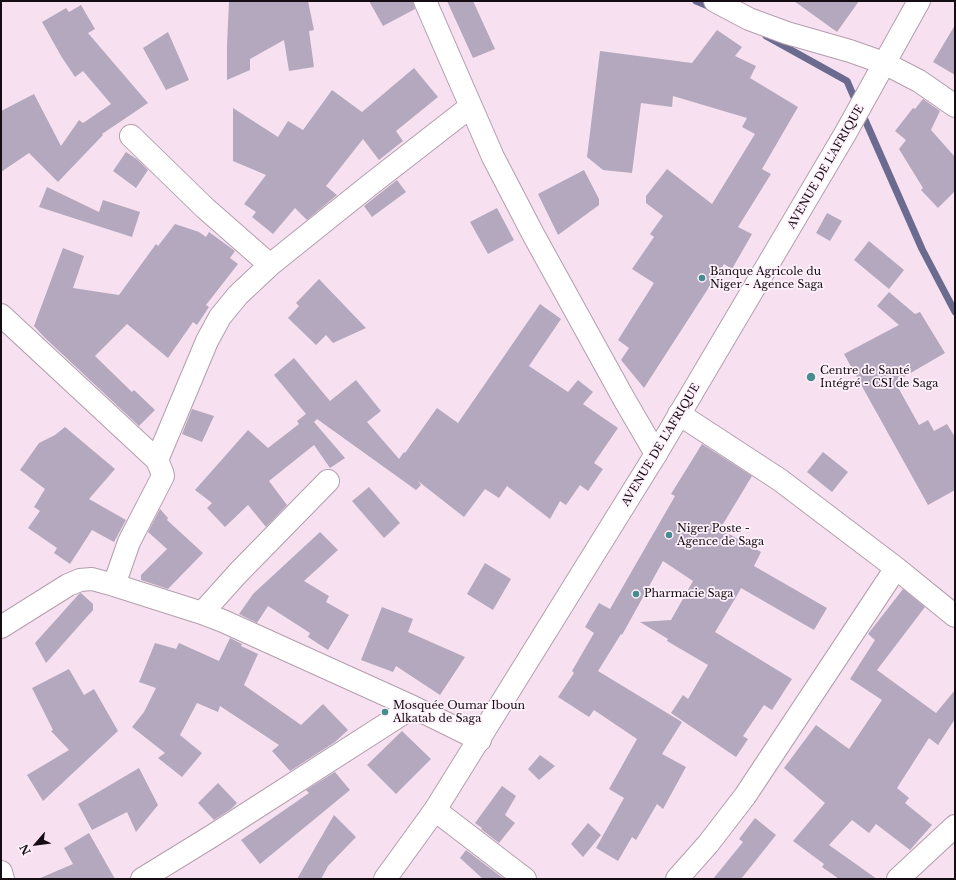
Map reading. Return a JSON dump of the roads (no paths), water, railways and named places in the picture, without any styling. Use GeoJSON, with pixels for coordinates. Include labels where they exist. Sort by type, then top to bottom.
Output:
{"type":"FeatureCollection","features":[{"type":"Feature","properties":{"kind":"street"},"geometry":{"type":"LineString","coordinates":[[425,1],[493,157],[533,234],[656,454]]}},
{"type":"Feature","properties":{"kind":"street"},"geometry":{"type":"LineString","coordinates":[[715,1],[749,19],[780,31],[850,51],[884,63],[919,81],[955,106]]}},
{"type":"Feature","properties":{"kind":"street","name":"AVENUE DE L'AFRIQUE"},"geometry":{"type":"LineString","coordinates":[[385,879],[435,810],[480,740],[656,454],[845,134],[919,1]]}},
{"type":"Feature","properties":{"kind":"street"},"geometry":{"type":"LineString","coordinates":[[157,460],[207,342],[220,317],[238,295],[270,265],[470,107]]}},
{"type":"Feature","properties":{"kind":"street"},"geometry":{"type":"LineString","coordinates":[[132,136],[205,208],[270,265]]}},
{"type":"Feature","properties":{"kind":"street"},"geometry":{"type":"LineString","coordinates":[[1,315],[157,460],[163,476],[129,542],[114,585]]}},
{"type":"Feature","properties":{"kind":"street"},"geometry":{"type":"LineString","coordinates":[[679,414],[780,480],[896,568],[955,616]]}},
{"type":"Feature","properties":{"kind":"street"},"geometry":{"type":"LineString","coordinates":[[202,613],[238,573],[328,481]]}},
{"type":"Feature","properties":{"kind":"street"},"geometry":{"type":"LineString","coordinates":[[677,879],[708,844],[745,796],[896,568]]}},
{"type":"Feature","properties":{"kind":"street"},"geometry":{"type":"LineString","coordinates":[[1,627],[59,590],[80,580],[92,579],[202,613],[413,707],[480,740]]}},
{"type":"Feature","properties":{"kind":"street"},"geometry":{"type":"LineString","coordinates":[[142,879],[212,836],[413,707]]}},
{"type":"Feature","properties":{"kind":"street"},"geometry":{"type":"LineString","coordinates":[[435,810],[525,879]]}},
{"type":"Feature","properties":{"kind":"street"},"geometry":{"type":"LineString","coordinates":[[898,879],[955,826]]}},
{"type":"Feature","properties":{"kind":"street"},"geometry":{"type":"LineString","coordinates":[[1,872],[3,879]]}},
{"type":"Feature","properties":{"kind":"waterway"},"geometry":{"type":"LineString","coordinates":[[696,1],[713,8]]}},
{"type":"Feature","properties":{"kind":"waterway"},"geometry":{"type":"LineString","coordinates":[[766,36],[847,81],[857,104]]}},
{"type":"Feature","properties":{"kind":"waterway"},"geometry":{"type":"LineString","coordinates":[[862,113],[922,249],[955,312]]}},
{"type":"Feature","properties":{"kind":"place","name":"Banque Agricole du Niger - Agence Saga"},"geometry":{"type":"Point","coordinates":[702,278]}},
{"type":"Feature","properties":{"kind":"place","name":"Centre de Santé Intégré - CSI de Saga"},"geometry":{"type":"Point","coordinates":[811,377]}},
{"type":"Feature","properties":{"kind":"place","name":"Niger Poste - Agence de Saga"},"geometry":{"type":"Point","coordinates":[669,535]}},
{"type":"Feature","properties":{"kind":"place","name":"Pharmacie Saga"},"geometry":{"type":"Point","coordinates":[636,594]}},
{"type":"Feature","properties":{"kind":"place","name":"Mosquée Oumar Iboun Alkatab de Saga"},"geometry":{"type":"Point","coordinates":[385,712]}}]}
